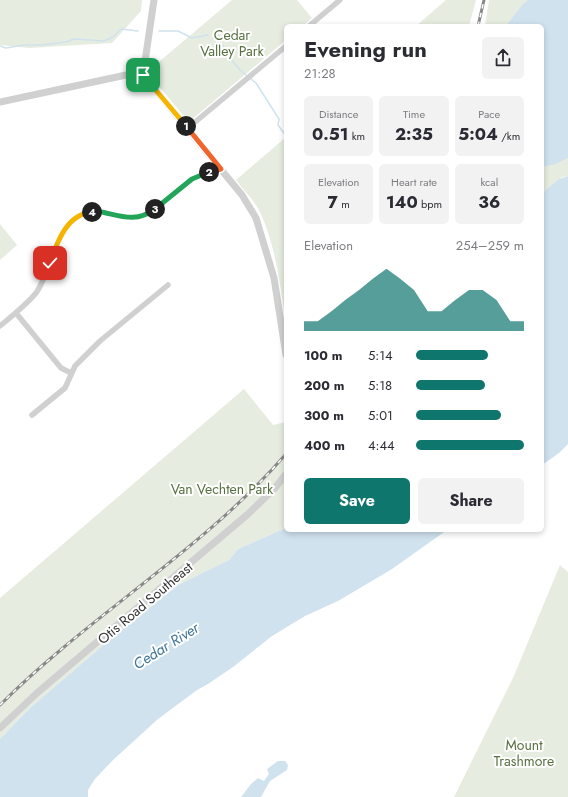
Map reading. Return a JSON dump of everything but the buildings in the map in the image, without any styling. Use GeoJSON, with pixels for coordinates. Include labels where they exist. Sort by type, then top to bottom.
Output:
{"type":"FeatureCollection","features":[{"type":"Feature","properties":{"kind":"street"},"geometry":{"type":"LineString","coordinates":[[154,0],[143,75],[242,195],[256,218],[274,278],[284,343]]}},
{"type":"Feature","properties":{"kind":"street"},"geometry":{"type":"LineString","coordinates":[[311,24],[340,0]]}},
{"type":"Feature","properties":{"kind":"street"},"geometry":{"type":"LineString","coordinates":[[188,128],[284,48]]}},
{"type":"Feature","properties":{"kind":"street"},"geometry":{"type":"LineString","coordinates":[[0,102],[126,76],[143,75]]}},
{"type":"Feature","properties":{"kind":"street"},"geometry":{"type":"LineString","coordinates":[[0,326],[35,293],[46,273],[61,235],[82,213],[97,211],[135,218],[142,217],[192,179],[221,169]]}},
{"type":"Feature","properties":{"kind":"street"},"geometry":{"type":"LineString","coordinates":[[32,415],[65,388],[75,366],[100,341],[168,285]]}},
{"type":"Feature","properties":{"kind":"street"},"geometry":{"type":"LineString","coordinates":[[16,312],[30,332],[61,368],[71,373]]}},
{"type":"Feature","properties":{"kind":"street","name":"Otis Road Southeast"},"geometry":{"type":"LineString","coordinates":[[0,728],[37,693],[248,514],[275,488],[284,477]]}},
{"type":"Feature","properties":{"kind":"green space"},"geometry":{"type":"Polygon","coordinates":[[[0,0],[142,0],[141,11],[112,43],[29,48],[0,45],[0,0]]]}},
{"type":"Feature","properties":{"kind":"green space","name":"Cedar Valley Park"},"geometry":{"type":"Polygon","coordinates":[[[232,0],[297,0],[312,18],[305,24],[284,24],[284,42],[189,122],[147,72],[232,0]]]}},
{"type":"Feature","properties":{"kind":"green space"},"geometry":{"type":"Polygon","coordinates":[[[446,0],[476,0],[470,24],[418,24],[446,0]]]}},
{"type":"Feature","properties":{"kind":"green space"},"geometry":{"type":"Polygon","coordinates":[[[489,0],[568,0],[568,176],[562,177],[544,191],[544,24],[485,24],[489,0]]]}},
{"type":"Feature","properties":{"kind":"green space"},"geometry":{"type":"Polygon","coordinates":[[[284,139],[284,310],[277,266],[270,238],[258,208],[236,180],[284,139]]]}},
{"type":"Feature","properties":{"kind":"green space"},"geometry":{"type":"Polygon","coordinates":[[[0,224],[17,245],[0,260],[0,224]]]}},
{"type":"Feature","properties":{"kind":"green space","name":"Van Vechten Park"},"geometry":{"type":"Polygon","coordinates":[[[244,389],[273,425],[284,422],[284,529],[238,549],[229,560],[178,585],[101,647],[30,708],[0,739],[0,598],[244,389]]]}},
{"type":"Feature","properties":{"kind":"green space","name":"Mount Trashmore"},"geometry":{"type":"Polygon","coordinates":[[[560,565],[568,572],[568,797],[454,797],[513,678],[560,565]]]}},
{"type":"Feature","properties":{"kind":"water"},"geometry":{"type":"Polygon","coordinates":[[[528,0],[568,0],[568,158],[555,164],[544,167],[544,24],[508,24],[522,5],[528,0]]]}},
{"type":"Feature","properties":{"kind":"water"},"geometry":{"type":"Polygon","coordinates":[[[568,176],[568,444],[559,453],[544,464],[544,191],[559,179],[568,176]]]}},
{"type":"Feature","properties":{"kind":"water","name":"Cedar River"},"geometry":{"type":"Polygon","coordinates":[[[284,529],[284,532],[444,532],[392,569],[338,601],[305,616],[272,636],[233,667],[197,690],[158,719],[113,760],[95,779],[88,790],[88,797],[0,797],[0,739],[30,708],[101,647],[178,585],[229,560],[238,549],[284,529]]]}},
{"type":"Feature","properties":{"kind":"water"},"geometry":{"type":"Polygon","coordinates":[[[278,761],[285,761],[288,765],[287,770],[270,781],[261,797],[241,797],[251,784],[258,778],[264,781],[269,774],[267,769],[278,761]]]}},
{"type":"Feature","properties":{"kind":"waterway"},"geometry":{"type":"LineString","coordinates":[[0,46],[6,48],[24,45],[42,45],[66,42],[74,39],[104,41],[113,37],[121,29],[138,31]]}},
{"type":"Feature","properties":{"kind":"waterway"},"geometry":{"type":"LineString","coordinates":[[159,31],[178,31],[192,38],[208,35]]}},
{"type":"Feature","properties":{"kind":"waterway"},"geometry":{"type":"LineString","coordinates":[[213,38],[228,50],[231,59],[240,70],[256,83],[279,119],[278,125],[284,133]]}},
{"type":"Feature","properties":{"kind":"railway"},"geometry":{"type":"LineString","coordinates":[[478,24],[484,0]]}},
{"type":"Feature","properties":{"kind":"railway"},"geometry":{"type":"LineString","coordinates":[[0,705],[71,641],[183,552],[219,521],[254,489],[284,456]]}},
{"type":"Feature","properties":{"kind":"route"},"geometry":{"type":"LineString","coordinates":[[50,263],[61,235],[66,228],[82,213],[97,211],[135,218],[142,217],[192,179],[205,173],[221,169],[143,75]]}}]}
